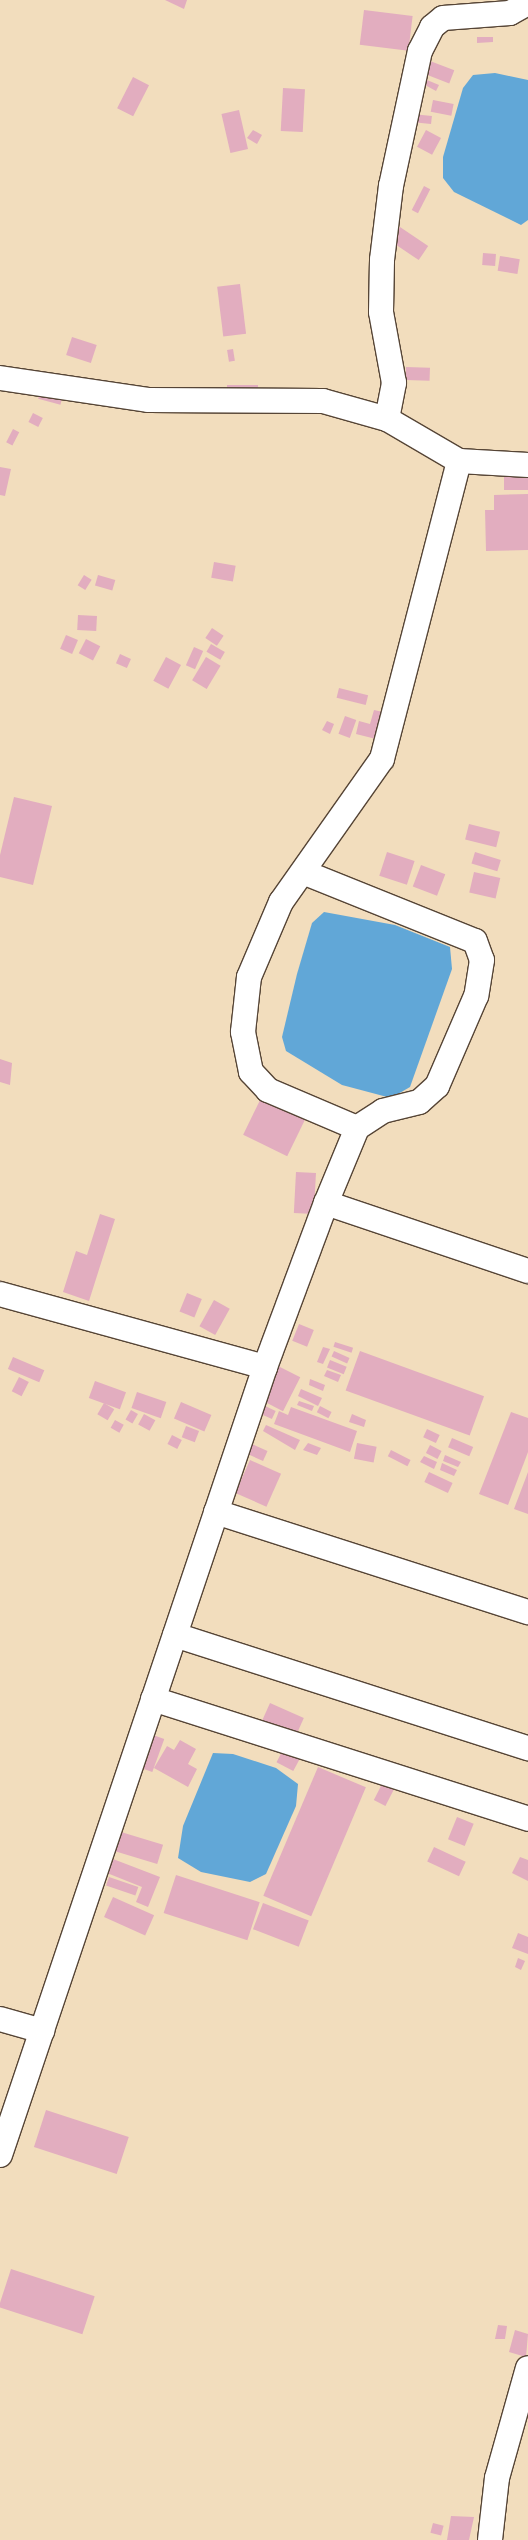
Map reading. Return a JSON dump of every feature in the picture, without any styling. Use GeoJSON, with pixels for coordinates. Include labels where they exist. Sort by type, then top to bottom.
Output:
{"type":"FeatureCollection","features":[{"type":"Feature","properties":{"kind":"street"},"geometry":{"type":"LineString","coordinates":[[387,419],[394,383],[381,312],[382,260],[391,186],[420,51],[432,27],[442,18],[510,12],[528,3]]}},
{"type":"Feature","properties":{"kind":"street"},"geometry":{"type":"LineString","coordinates":[[0,378],[149,400],[323,401],[387,419],[459,461],[528,465]]}},
{"type":"Feature","properties":{"kind":"street"},"geometry":{"type":"LineString","coordinates":[[357,1128],[268,1090],[251,1072],[243,1032],[249,978],[281,902],[382,759],[459,461]]}},
{"type":"Feature","properties":{"kind":"street"},"geometry":{"type":"LineString","coordinates":[[0,2155],[265,1367],[326,1203],[357,1128],[383,1111],[418,1102],[437,1086],[476,996],[482,960],[475,941],[303,872]]}},
{"type":"Feature","properties":{"kind":"street"},"geometry":{"type":"LineString","coordinates":[[326,1203],[528,1271]]}},
{"type":"Feature","properties":{"kind":"street"},"geometry":{"type":"LineString","coordinates":[[0,1294],[265,1367]]}},
{"type":"Feature","properties":{"kind":"street"},"geometry":{"type":"LineString","coordinates":[[216,1512],[528,1612]]}},
{"type":"Feature","properties":{"kind":"street"},"geometry":{"type":"LineString","coordinates":[[175,1635],[528,1748]]}},
{"type":"Feature","properties":{"kind":"street"},"geometry":{"type":"LineString","coordinates":[[153,1699],[528,1819]]}},
{"type":"Feature","properties":{"kind":"street"},"geometry":{"type":"LineString","coordinates":[[0,2019],[42,2031]]}},
{"type":"Feature","properties":{"kind":"street"},"geometry":{"type":"LineString","coordinates":[[490,2540],[497,2478],[528,2368]]}},
{"type":"Feature","properties":{"kind":"water"},"geometry":{"type":"Polygon","coordinates":[[[495,73],[528,80],[528,220],[521,225],[454,192],[443,178],[443,157],[463,88],[473,75],[495,73]]]}},
{"type":"Feature","properties":{"kind":"water"},"geometry":{"type":"Polygon","coordinates":[[[324,912],[395,925],[450,947],[452,969],[410,1087],[391,1098],[342,1085],[286,1051],[282,1037],[297,974],[312,923],[324,912]]]}},
{"type":"Feature","properties":{"kind":"water"},"geometry":{"type":"Polygon","coordinates":[[[213,1753],[233,1754],[276,1768],[298,1784],[296,1806],[266,1874],[250,1882],[201,1872],[178,1858],[183,1826],[213,1753]]]}},
{"type":"Feature","properties":{"kind":"building"},"geometry":{"type":"Polygon","coordinates":[[[165,0],[187,0],[184,9],[165,0]]]}},
{"type":"Feature","properties":{"kind":"building"},"geometry":{"type":"Polygon","coordinates":[[[364,10],[413,16],[408,51],[360,45],[364,10]]]}},
{"type":"Feature","properties":{"kind":"building"},"geometry":{"type":"Polygon","coordinates":[[[477,37],[493,37],[493,42],[477,43],[477,37]]]}},
{"type":"Feature","properties":{"kind":"building"},"geometry":{"type":"Polygon","coordinates":[[[430,61],[454,70],[449,83],[425,74],[430,61]]]}},
{"type":"Feature","properties":{"kind":"building"},"geometry":{"type":"Polygon","coordinates":[[[133,77],[149,85],[133,116],[117,108],[133,77]]]}},
{"type":"Feature","properties":{"kind":"building"},"geometry":{"type":"Polygon","coordinates":[[[427,80],[439,85],[436,91],[425,85],[427,80]]]}},
{"type":"Feature","properties":{"kind":"building"},"geometry":{"type":"Polygon","coordinates":[[[283,88],[305,89],[303,132],[281,131],[283,88]]]}},
{"type":"Feature","properties":{"kind":"building"},"geometry":{"type":"Polygon","coordinates":[[[433,100],[454,104],[451,116],[431,112],[433,100]]]}},
{"type":"Feature","properties":{"kind":"building"},"geometry":{"type":"Polygon","coordinates":[[[239,110],[248,149],[230,153],[221,114],[239,110]]]}},
{"type":"Feature","properties":{"kind":"building"},"geometry":{"type":"Polygon","coordinates":[[[412,114],[432,116],[431,124],[411,122],[412,114]]]}},
{"type":"Feature","properties":{"kind":"building"},"geometry":{"type":"Polygon","coordinates":[[[253,130],[262,135],[257,144],[247,138],[253,130]]]}},
{"type":"Feature","properties":{"kind":"building"},"geometry":{"type":"Polygon","coordinates":[[[426,130],[441,138],[432,155],[417,147],[426,130]]]}},
{"type":"Feature","properties":{"kind":"building"},"geometry":{"type":"Polygon","coordinates":[[[424,186],[430,189],[418,213],[412,210],[424,186]]]}},
{"type":"Feature","properties":{"kind":"building"},"geometry":{"type":"Polygon","coordinates":[[[400,227],[428,246],[419,260],[390,241],[400,227]]]}},
{"type":"Feature","properties":{"kind":"building"},"geometry":{"type":"Polygon","coordinates":[[[483,253],[496,254],[495,266],[482,265],[483,253]]]}},
{"type":"Feature","properties":{"kind":"building"},"geometry":{"type":"Polygon","coordinates":[[[500,256],[520,259],[517,274],[498,271],[500,256]]]}},
{"type":"Feature","properties":{"kind":"building"},"geometry":{"type":"Polygon","coordinates":[[[240,284],[246,334],[223,336],[217,287],[240,284]]]}},
{"type":"Feature","properties":{"kind":"building"},"geometry":{"type":"Polygon","coordinates":[[[72,337],[97,345],[91,363],[66,355],[72,337]]]}},
{"type":"Feature","properties":{"kind":"building"},"geometry":{"type":"Polygon","coordinates":[[[233,349],[235,361],[229,362],[227,350],[233,349]]]}},
{"type":"Feature","properties":{"kind":"building"},"geometry":{"type":"Polygon","coordinates":[[[406,367],[430,368],[430,381],[406,380],[406,367]]]}},
{"type":"Feature","properties":{"kind":"building"},"geometry":{"type":"Polygon","coordinates":[[[227,385],[258,385],[258,395],[227,395],[227,385]]]}},
{"type":"Feature","properties":{"kind":"building"},"geometry":{"type":"Polygon","coordinates":[[[40,392],[62,398],[60,405],[38,399],[40,392]]]}},
{"type":"Feature","properties":{"kind":"building"},"geometry":{"type":"Polygon","coordinates":[[[33,413],[43,418],[38,427],[28,422],[33,413]]]}},
{"type":"Feature","properties":{"kind":"building"},"geometry":{"type":"Polygon","coordinates":[[[13,429],[19,432],[12,446],[6,442],[13,429]]]}},
{"type":"Feature","properties":{"kind":"building"},"geometry":{"type":"Polygon","coordinates":[[[0,467],[11,469],[5,496],[0,495],[0,467]]]}},
{"type":"Feature","properties":{"kind":"building"},"geometry":{"type":"Polygon","coordinates":[[[504,467],[528,467],[528,490],[504,490],[504,467]]]}},
{"type":"Feature","properties":{"kind":"building"},"geometry":{"type":"Polygon","coordinates":[[[528,494],[528,550],[486,551],[485,510],[494,510],[494,495],[528,494]]]}},
{"type":"Feature","properties":{"kind":"building"},"geometry":{"type":"Polygon","coordinates":[[[214,562],[236,566],[233,582],[211,578],[214,562]]]}},
{"type":"Feature","properties":{"kind":"building"},"geometry":{"type":"Polygon","coordinates":[[[84,575],[92,580],[85,590],[78,585],[84,575]]]}},
{"type":"Feature","properties":{"kind":"building"},"geometry":{"type":"Polygon","coordinates":[[[98,575],[115,580],[112,591],[95,586],[98,575]]]}},
{"type":"Feature","properties":{"kind":"building"},"geometry":{"type":"Polygon","coordinates":[[[78,615],[97,616],[96,631],[77,630],[78,615]]]}},
{"type":"Feature","properties":{"kind":"building"},"geometry":{"type":"Polygon","coordinates":[[[212,628],[224,636],[217,646],[205,638],[212,628]]]}},
{"type":"Feature","properties":{"kind":"building"},"geometry":{"type":"Polygon","coordinates":[[[66,635],[78,640],[72,654],[60,649],[66,635]]]}},
{"type":"Feature","properties":{"kind":"building"},"geometry":{"type":"Polygon","coordinates":[[[86,639],[100,646],[93,661],[79,653],[86,639]]]}},
{"type":"Feature","properties":{"kind":"building"},"geometry":{"type":"Polygon","coordinates":[[[211,644],[225,652],[220,660],[206,652],[211,644]]]}},
{"type":"Feature","properties":{"kind":"building"},"geometry":{"type":"Polygon","coordinates":[[[194,647],[203,651],[195,669],[186,665],[194,647]]]}},
{"type":"Feature","properties":{"kind":"building"},"geometry":{"type":"Polygon","coordinates":[[[120,654],[131,659],[127,668],[116,663],[120,654]]]}},
{"type":"Feature","properties":{"kind":"building"},"geometry":{"type":"Polygon","coordinates":[[[166,657],[181,665],[168,689],[153,681],[166,657]]]}},
{"type":"Feature","properties":{"kind":"building"},"geometry":{"type":"Polygon","coordinates":[[[206,657],[221,666],[207,689],[192,680],[206,657]]]}},
{"type":"Feature","properties":{"kind":"building"},"geometry":{"type":"Polygon","coordinates":[[[339,688],[368,695],[366,705],[337,698],[339,688]]]}},
{"type":"Feature","properties":{"kind":"building"},"geometry":{"type":"Polygon","coordinates":[[[374,710],[383,712],[376,739],[356,734],[359,721],[370,724],[374,710]]]}},
{"type":"Feature","properties":{"kind":"building"},"geometry":{"type":"Polygon","coordinates":[[[345,716],[356,720],[350,738],[339,734],[345,716]]]}},
{"type":"Feature","properties":{"kind":"building"},"geometry":{"type":"Polygon","coordinates":[[[327,721],[334,724],[330,734],[322,730],[327,721]]]}},
{"type":"Feature","properties":{"kind":"building"},"geometry":{"type":"Polygon","coordinates":[[[14,797],[52,806],[33,885],[0,877],[0,855],[14,797]]]}},
{"type":"Feature","properties":{"kind":"building"},"geometry":{"type":"Polygon","coordinates":[[[469,824],[500,832],[496,847],[465,840],[469,824]]]}},
{"type":"Feature","properties":{"kind":"building"},"geometry":{"type":"Polygon","coordinates":[[[387,852],[415,861],[407,885],[379,876],[387,852]]]}},
{"type":"Feature","properties":{"kind":"building"},"geometry":{"type":"Polygon","coordinates":[[[475,852],[501,860],[497,871],[471,863],[475,852]]]}},
{"type":"Feature","properties":{"kind":"building"},"geometry":{"type":"Polygon","coordinates":[[[421,865],[445,874],[437,896],[413,886],[421,865]]]}},
{"type":"Feature","properties":{"kind":"building"},"geometry":{"type":"Polygon","coordinates":[[[474,872],[500,878],[496,899],[469,892],[474,872]]]}},
{"type":"Feature","properties":{"kind":"building"},"geometry":{"type":"Polygon","coordinates":[[[0,1059],[12,1063],[10,1085],[0,1082],[0,1059]]]}},
{"type":"Feature","properties":{"kind":"building"},"geometry":{"type":"Polygon","coordinates":[[[262,1096],[306,1117],[287,1156],[243,1135],[262,1096]]]}},
{"type":"Feature","properties":{"kind":"building"},"geometry":{"type":"Polygon","coordinates":[[[296,1172],[316,1173],[314,1214],[294,1213],[296,1172]]]}},
{"type":"Feature","properties":{"kind":"building"},"geometry":{"type":"Polygon","coordinates":[[[100,1214],[115,1219],[89,1301],[63,1292],[76,1251],[87,1255],[100,1214]]]}},
{"type":"Feature","properties":{"kind":"building"},"geometry":{"type":"Polygon","coordinates":[[[187,1293],[202,1299],[194,1318],[180,1312],[187,1293]]]}},
{"type":"Feature","properties":{"kind":"building"},"geometry":{"type":"Polygon","coordinates":[[[214,1300],[230,1309],[215,1335],[199,1326],[214,1300]]]}},
{"type":"Feature","properties":{"kind":"building"},"geometry":{"type":"Polygon","coordinates":[[[299,1324],[314,1330],[307,1347],[292,1341],[299,1324]]]}},
{"type":"Feature","properties":{"kind":"building"},"geometry":{"type":"Polygon","coordinates":[[[335,1342],[353,1348],[352,1353],[333,1347],[335,1342]]]}},
{"type":"Feature","properties":{"kind":"building"},"geometry":{"type":"Polygon","coordinates":[[[323,1347],[330,1349],[323,1364],[317,1362],[323,1347]]]}},
{"type":"Feature","properties":{"kind":"building"},"geometry":{"type":"Polygon","coordinates":[[[334,1351],[350,1358],[347,1363],[332,1356],[334,1351]]]}},
{"type":"Feature","properties":{"kind":"building"},"geometry":{"type":"Polygon","coordinates":[[[360,1351],[484,1396],[470,1436],[346,1390],[360,1351]]]}},
{"type":"Feature","properties":{"kind":"building"},"geometry":{"type":"Polygon","coordinates":[[[13,1357],[44,1370],[39,1382],[8,1369],[13,1357]]]}},
{"type":"Feature","properties":{"kind":"building"},"geometry":{"type":"Polygon","coordinates":[[[330,1360],[347,1367],[344,1374],[327,1367],[330,1360]]]}},
{"type":"Feature","properties":{"kind":"building"},"geometry":{"type":"Polygon","coordinates":[[[278,1366],[300,1377],[283,1411],[261,1400],[278,1366]]]}},
{"type":"Feature","properties":{"kind":"building"},"geometry":{"type":"Polygon","coordinates":[[[327,1370],[341,1375],[338,1382],[324,1376],[327,1370]]]}},
{"type":"Feature","properties":{"kind":"building"},"geometry":{"type":"Polygon","coordinates":[[[19,1377],[29,1382],[22,1396],[12,1391],[19,1377]]]}},
{"type":"Feature","properties":{"kind":"building"},"geometry":{"type":"Polygon","coordinates":[[[310,1379],[325,1385],[323,1391],[309,1385],[310,1379]]]}},
{"type":"Feature","properties":{"kind":"building"},"geometry":{"type":"Polygon","coordinates":[[[95,1381],[126,1392],[120,1409],[89,1398],[95,1381]]]}},
{"type":"Feature","properties":{"kind":"building"},"geometry":{"type":"Polygon","coordinates":[[[301,1389],[322,1398],[318,1406],[298,1396],[301,1389]]]}},
{"type":"Feature","properties":{"kind":"building"},"geometry":{"type":"Polygon","coordinates":[[[137,1392],[166,1402],[161,1418],[131,1408],[137,1392]]]}},
{"type":"Feature","properties":{"kind":"building"},"geometry":{"type":"Polygon","coordinates":[[[299,1401],[314,1406],[312,1411],[297,1405],[299,1401]]]}},
{"type":"Feature","properties":{"kind":"building"},"geometry":{"type":"Polygon","coordinates":[[[181,1402],[211,1415],[204,1431],[174,1419],[181,1402]]]}},
{"type":"Feature","properties":{"kind":"building"},"geometry":{"type":"Polygon","coordinates":[[[104,1403],[114,1409],[108,1420],[97,1414],[104,1403]]]}},
{"type":"Feature","properties":{"kind":"building"},"geometry":{"type":"Polygon","coordinates":[[[263,1405],[276,1411],[272,1419],[259,1413],[263,1405]]]}},
{"type":"Feature","properties":{"kind":"building"},"geometry":{"type":"Polygon","coordinates":[[[320,1406],[332,1412],[328,1418],[317,1412],[320,1406]]]}},
{"type":"Feature","properties":{"kind":"building"},"geometry":{"type":"Polygon","coordinates":[[[291,1407],[357,1431],[350,1452],[274,1424],[279,1411],[288,1415],[291,1407]]]}},
{"type":"Feature","properties":{"kind":"building"},"geometry":{"type":"Polygon","coordinates":[[[131,1410],[138,1414],[132,1424],[126,1420],[131,1410]]]}},
{"type":"Feature","properties":{"kind":"building"},"geometry":{"type":"Polygon","coordinates":[[[511,1412],[528,1418],[528,1452],[508,1505],[479,1494],[511,1412]]]}},
{"type":"Feature","properties":{"kind":"building"},"geometry":{"type":"Polygon","coordinates":[[[144,1414],[155,1420],[150,1431],[138,1424],[144,1414]]]}},
{"type":"Feature","properties":{"kind":"building"},"geometry":{"type":"Polygon","coordinates":[[[352,1414],[366,1420],[364,1427],[349,1422],[352,1414]]]}},
{"type":"Feature","properties":{"kind":"building"},"geometry":{"type":"Polygon","coordinates":[[[115,1420],[124,1425],[119,1433],[111,1428],[115,1420]]]}},
{"type":"Feature","properties":{"kind":"building"},"geometry":{"type":"Polygon","coordinates":[[[266,1425],[300,1440],[295,1450],[263,1431],[266,1425]]]}},
{"type":"Feature","properties":{"kind":"building"},"geometry":{"type":"Polygon","coordinates":[[[186,1426],[199,1431],[195,1442],[182,1437],[186,1426]]]}},
{"type":"Feature","properties":{"kind":"building"},"geometry":{"type":"Polygon","coordinates":[[[427,1429],[440,1435],[436,1443],[423,1437],[427,1429]]]}},
{"type":"Feature","properties":{"kind":"building"},"geometry":{"type":"Polygon","coordinates":[[[172,1435],[182,1440],[177,1449],[167,1444],[172,1435]]]}},
{"type":"Feature","properties":{"kind":"building"},"geometry":{"type":"Polygon","coordinates":[[[452,1438],[473,1447],[469,1456],[448,1447],[452,1438]]]}},
{"type":"Feature","properties":{"kind":"building"},"geometry":{"type":"Polygon","coordinates":[[[308,1443],[321,1448],[317,1455],[303,1450],[308,1443]]]}},
{"type":"Feature","properties":{"kind":"building"},"geometry":{"type":"Polygon","coordinates":[[[357,1443],[377,1447],[374,1463],[354,1459],[357,1443]]]}},
{"type":"Feature","properties":{"kind":"building"},"geometry":{"type":"Polygon","coordinates":[[[252,1444],[268,1451],[263,1461],[248,1454],[252,1444]]]}},
{"type":"Feature","properties":{"kind":"building"},"geometry":{"type":"Polygon","coordinates":[[[430,1445],[442,1451],[437,1459],[426,1453],[430,1445]]]}},
{"type":"Feature","properties":{"kind":"building"},"geometry":{"type":"Polygon","coordinates":[[[391,1450],[411,1460],[407,1466],[388,1456],[391,1450]]]}},
{"type":"Feature","properties":{"kind":"building"},"geometry":{"type":"Polygon","coordinates":[[[445,1455],[461,1462],[458,1467],[443,1461],[445,1455]]]}},
{"type":"Feature","properties":{"kind":"building"},"geometry":{"type":"Polygon","coordinates":[[[424,1456],[437,1462],[434,1469],[420,1462],[424,1456]]]}},
{"type":"Feature","properties":{"kind":"building"},"geometry":{"type":"Polygon","coordinates":[[[250,1460],[281,1474],[266,1507],[235,1493],[250,1460]]]}},
{"type":"Feature","properties":{"kind":"building"},"geometry":{"type":"Polygon","coordinates":[[[442,1463],[457,1470],[454,1476],[440,1470],[442,1463]]]}},
{"type":"Feature","properties":{"kind":"building"},"geometry":{"type":"Polygon","coordinates":[[[429,1472],[453,1483],[448,1493],[424,1482],[429,1472]]]}},
{"type":"Feature","properties":{"kind":"building"},"geometry":{"type":"Polygon","coordinates":[[[528,1472],[528,1514],[514,1509],[528,1472]]]}},
{"type":"Feature","properties":{"kind":"building"},"geometry":{"type":"Polygon","coordinates":[[[270,1703],[304,1718],[295,1738],[261,1723],[270,1703]]]}},
{"type":"Feature","properties":{"kind":"building"},"geometry":{"type":"Polygon","coordinates":[[[153,1735],[164,1739],[152,1772],[141,1768],[153,1735]]]}},
{"type":"Feature","properties":{"kind":"building"},"geometry":{"type":"Polygon","coordinates":[[[180,1740],[196,1749],[188,1764],[197,1769],[188,1787],[154,1768],[167,1746],[174,1750],[180,1740]]]}},
{"type":"Feature","properties":{"kind":"building"},"geometry":{"type":"Polygon","coordinates":[[[284,1748],[301,1757],[293,1771],[276,1762],[284,1748]]]}},
{"type":"Feature","properties":{"kind":"building"},"geometry":{"type":"Polygon","coordinates":[[[318,1767],[366,1787],[311,1916],[263,1896],[318,1767]]]}},
{"type":"Feature","properties":{"kind":"building"},"geometry":{"type":"Polygon","coordinates":[[[382,1784],[394,1790],[385,1806],[374,1800],[382,1784]]]}},
{"type":"Feature","properties":{"kind":"building"},"geometry":{"type":"Polygon","coordinates":[[[457,1817],[474,1824],[465,1846],[448,1839],[457,1817]]]}},
{"type":"Feature","properties":{"kind":"building"},"geometry":{"type":"Polygon","coordinates":[[[121,1832],[163,1845],[157,1864],[115,1851],[121,1832]]]}},
{"type":"Feature","properties":{"kind":"building"},"geometry":{"type":"Polygon","coordinates":[[[434,1847],[466,1862],[459,1876],[427,1862],[434,1847]]]}},
{"type":"Feature","properties":{"kind":"building"},"geometry":{"type":"Polygon","coordinates":[[[520,1857],[528,1860],[528,1881],[512,1873],[520,1857]]]}},
{"type":"Feature","properties":{"kind":"building"},"geometry":{"type":"Polygon","coordinates":[[[113,1859],[160,1877],[148,1907],[136,1902],[142,1887],[107,1873],[113,1859]]]}},
{"type":"Feature","properties":{"kind":"building"},"geometry":{"type":"Polygon","coordinates":[[[176,1875],[260,1902],[247,1940],[164,1913],[176,1875]]]}},
{"type":"Feature","properties":{"kind":"building"},"geometry":{"type":"Polygon","coordinates":[[[109,1877],[138,1887],[135,1896],[106,1886],[109,1877]]]}},
{"type":"Feature","properties":{"kind":"building"},"geometry":{"type":"Polygon","coordinates":[[[113,1897],[154,1915],[145,1935],[104,1917],[113,1897]]]}},
{"type":"Feature","properties":{"kind":"building"},"geometry":{"type":"Polygon","coordinates":[[[263,1903],[309,1921],[299,1947],[253,1929],[263,1903]]]}},
{"type":"Feature","properties":{"kind":"building"},"geometry":{"type":"Polygon","coordinates":[[[518,1933],[528,1937],[528,1954],[512,1948],[518,1933]]]}},
{"type":"Feature","properties":{"kind":"building"},"geometry":{"type":"Polygon","coordinates":[[[518,1958],[525,1961],[521,1970],[515,1967],[518,1958]]]}},
{"type":"Feature","properties":{"kind":"building"},"geometry":{"type":"Polygon","coordinates":[[[46,2110],[129,2137],[117,2174],[34,2147],[46,2110]]]}},
{"type":"Feature","properties":{"kind":"building"},"geometry":{"type":"Polygon","coordinates":[[[11,2269],[95,2296],[82,2334],[0,2307],[11,2269]]]}},
{"type":"Feature","properties":{"kind":"building"},"geometry":{"type":"Polygon","coordinates":[[[498,2325],[507,2326],[505,2339],[495,2339],[498,2325]]]}},
{"type":"Feature","properties":{"kind":"building"},"geometry":{"type":"Polygon","coordinates":[[[515,2330],[528,2334],[526,2357],[509,2352],[515,2330]]]}},
{"type":"Feature","properties":{"kind":"building"},"geometry":{"type":"Polygon","coordinates":[[[451,2516],[474,2517],[469,2540],[447,2540],[451,2516]]]}},
{"type":"Feature","properties":{"kind":"building"},"geometry":{"type":"Polygon","coordinates":[[[433,2523],[444,2526],[441,2536],[430,2533],[433,2523]]]}}]}
